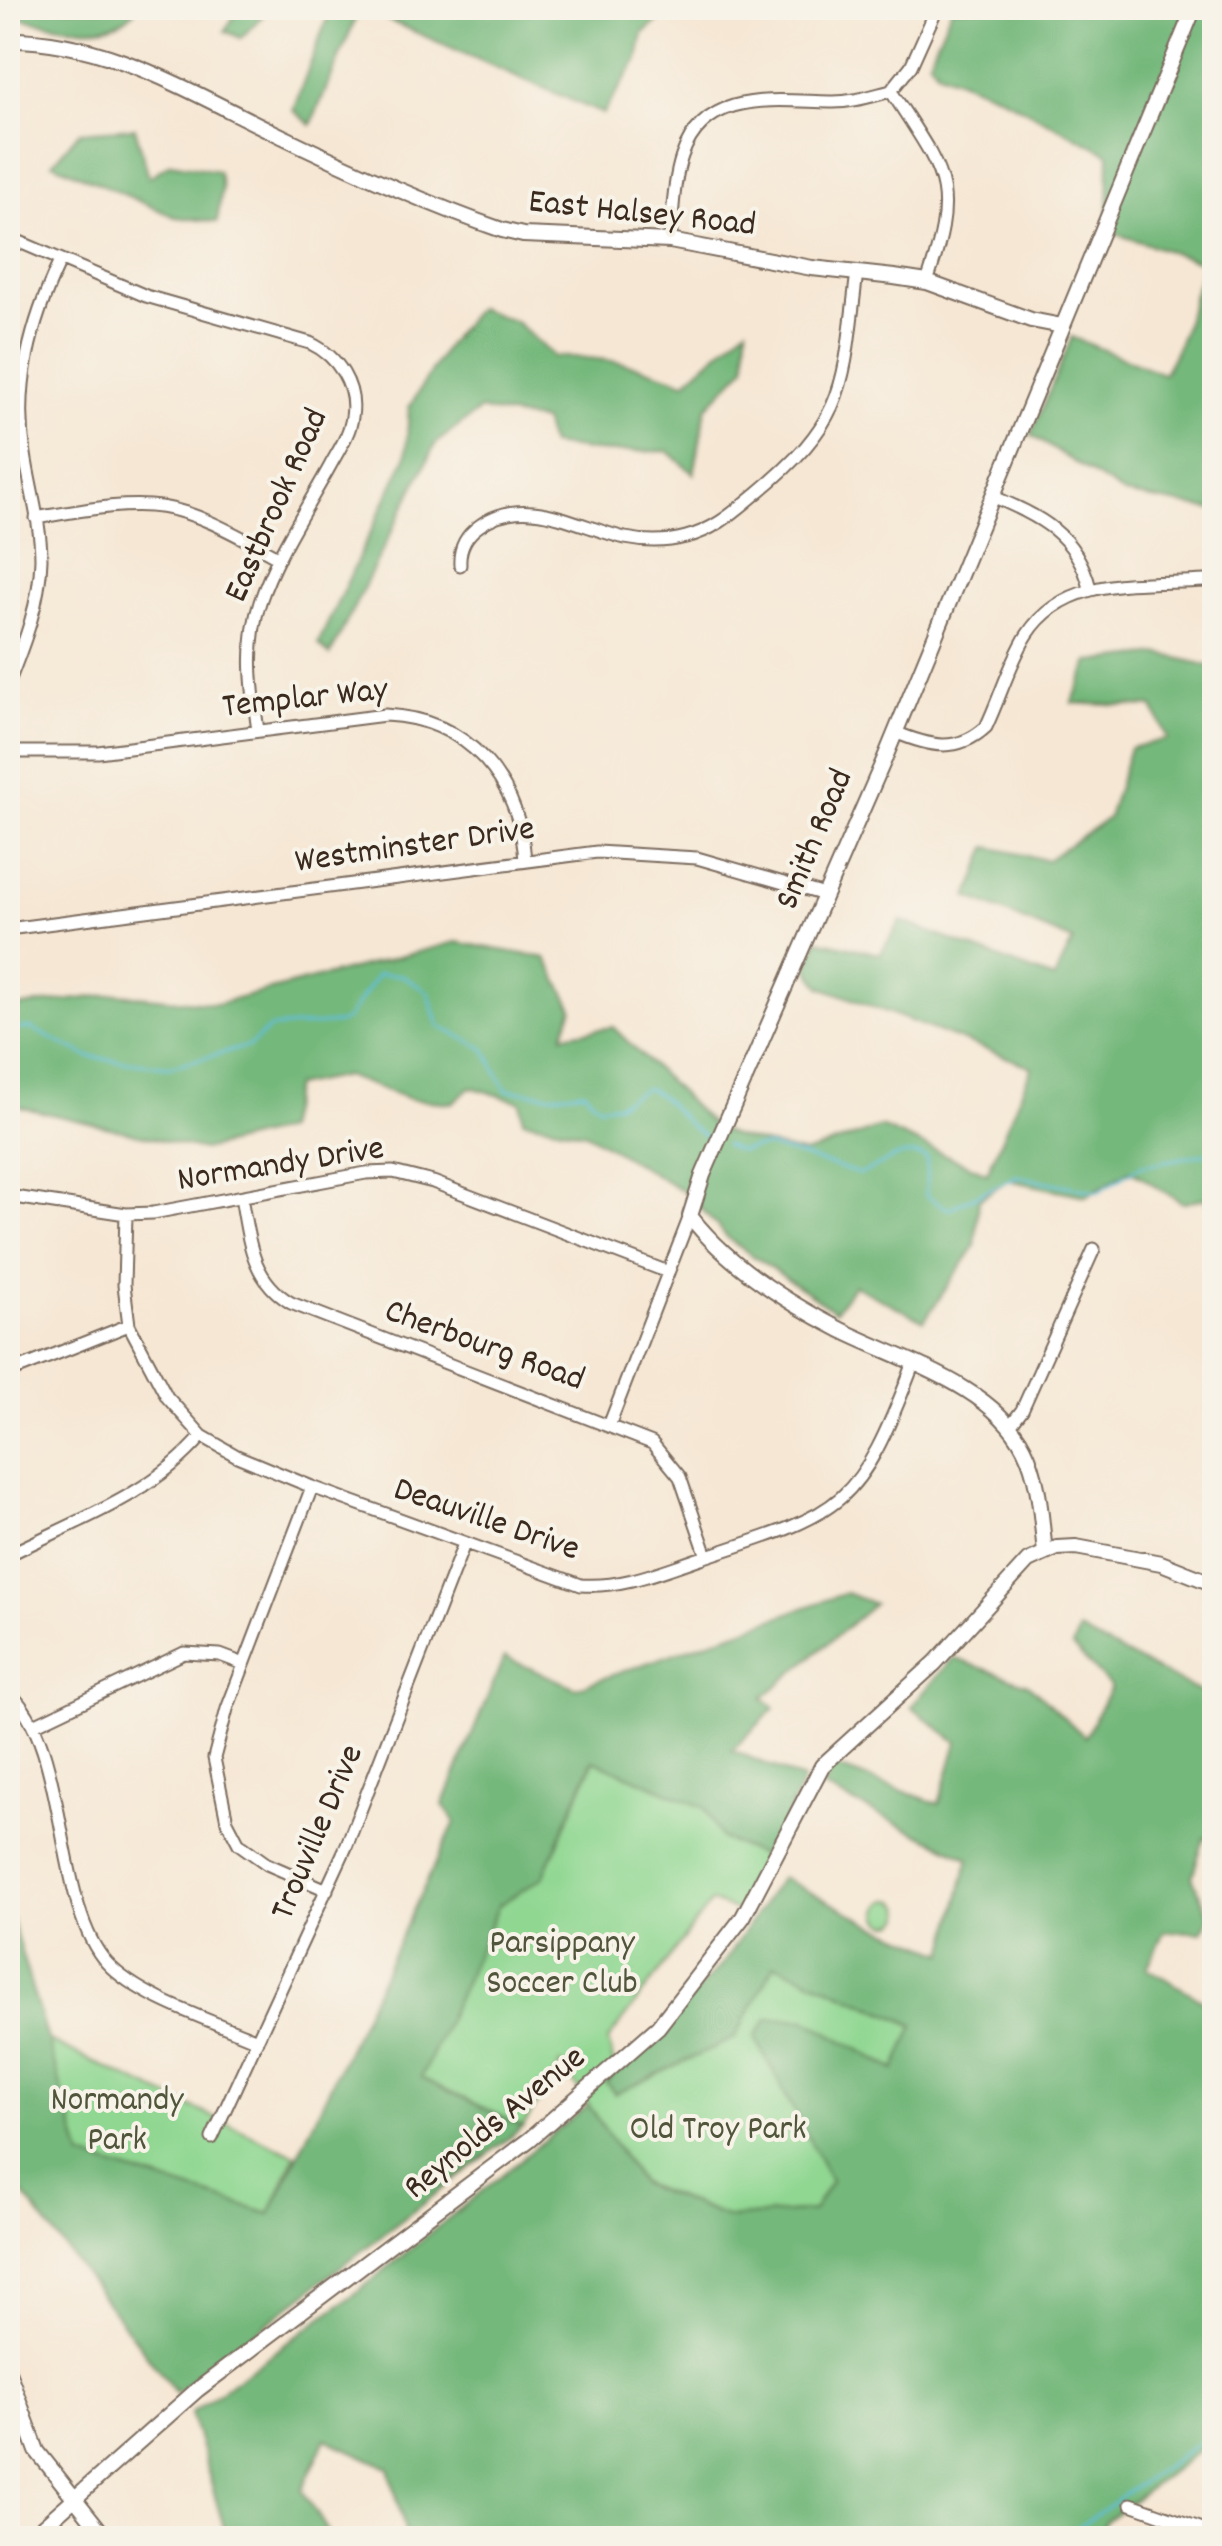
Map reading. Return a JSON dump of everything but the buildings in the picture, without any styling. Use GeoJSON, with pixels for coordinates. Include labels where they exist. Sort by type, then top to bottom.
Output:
{"type":"FeatureCollection","features":[{"type":"Feature","properties":{"kind":"street"},"geometry":{"type":"LineString","coordinates":[[670,241],[682,155],[692,136],[722,109],[744,101],[832,102],[891,91],[911,66],[937,8]]}},
{"type":"Feature","properties":{"kind":"street","name":"Smith Road"},"geometry":{"type":"LineString","coordinates":[[690,1216],[720,1136],[895,732],[1194,8]]}},
{"type":"Feature","properties":{"kind":"street","name":"East Halsey Road"},"geometry":{"type":"LineString","coordinates":[[8,40],[66,44],[119,59],[277,134],[502,230],[540,236],[670,241],[927,282],[1031,320],[1062,326]]}},
{"type":"Feature","properties":{"kind":"street"},"geometry":{"type":"LineString","coordinates":[[891,91],[939,164],[944,183],[944,232],[927,282]]}},
{"type":"Feature","properties":{"kind":"street","name":"Eastbrook Road"},"geometry":{"type":"LineString","coordinates":[[8,237],[200,314],[310,343],[336,362],[352,393],[350,428],[278,558],[260,600],[252,641],[258,731]]}},
{"type":"Feature","properties":{"kind":"street"},"geometry":{"type":"LineString","coordinates":[[8,684],[38,593],[40,562],[22,429],[23,374],[33,326],[60,261]]}},
{"type":"Feature","properties":{"kind":"street"},"geometry":{"type":"LineString","coordinates":[[460,566],[462,546],[470,534],[486,522],[512,512],[554,514],[622,537],[654,541],[686,537],[729,516],[800,456],[830,417],[843,378],[857,272]]}},
{"type":"Feature","properties":{"kind":"street"},"geometry":{"type":"LineString","coordinates":[[992,496],[1056,527],[1073,546],[1090,588]]}},
{"type":"Feature","properties":{"kind":"street"},"geometry":{"type":"LineString","coordinates":[[36,518],[136,503],[171,506],[204,516],[278,558]]}},
{"type":"Feature","properties":{"kind":"street"},"geometry":{"type":"LineString","coordinates":[[895,732],[944,746],[975,737],[986,727],[1026,636],[1060,603],[1090,588],[1204,582]]}},
{"type":"Feature","properties":{"kind":"street","name":"Templar Way"},"geometry":{"type":"LineString","coordinates":[[8,752],[98,752],[386,714],[413,718],[446,730],[480,753],[499,774],[518,812],[524,860]]}},
{"type":"Feature","properties":{"kind":"street","name":"Westminster Drive"},"geometry":{"type":"LineString","coordinates":[[8,929],[597,852],[669,854],[735,866],[826,895]]}},
{"type":"Feature","properties":{"kind":"street","name":"Normandy Drive"},"geometry":{"type":"LineString","coordinates":[[8,1196],[126,1214],[174,1211],[366,1173],[393,1172],[434,1182],[668,1272]]}},
{"type":"Feature","properties":{"kind":"street","name":"Cherbourg Road"},"geometry":{"type":"LineString","coordinates":[[241,1197],[254,1262],[268,1286],[290,1303],[652,1443],[674,1465],[707,1556]]}},
{"type":"Feature","properties":{"kind":"street","name":"Deauville Drive"},"geometry":{"type":"LineString","coordinates":[[126,1214],[124,1285],[129,1325],[167,1397],[202,1436],[238,1456],[312,1487],[564,1580],[596,1586],[628,1582],[799,1526],[847,1494],[882,1445],[914,1365]]}},
{"type":"Feature","properties":{"kind":"street"},"geometry":{"type":"LineString","coordinates":[[610,1424],[690,1216]]}},
{"type":"Feature","properties":{"kind":"street"},"geometry":{"type":"LineString","coordinates":[[690,1216],[709,1240],[814,1315],[974,1396],[1009,1427],[1030,1461],[1046,1552],[1072,1546],[1120,1553],[1161,1563],[1214,1584]]}},
{"type":"Feature","properties":{"kind":"street"},"geometry":{"type":"LineString","coordinates":[[1009,1427],[1022,1410],[1094,1249]]}},
{"type":"Feature","properties":{"kind":"street"},"geometry":{"type":"LineString","coordinates":[[8,1373],[129,1325]]}},
{"type":"Feature","properties":{"kind":"street"},"geometry":{"type":"LineString","coordinates":[[8,1555],[150,1484],[181,1462],[202,1436]]}},
{"type":"Feature","properties":{"kind":"street"},"geometry":{"type":"LineString","coordinates":[[312,1487],[214,1746],[216,1779],[227,1821],[239,1844],[261,1861],[327,1890]]}},
{"type":"Feature","properties":{"kind":"street","name":"Trouville Drive"},"geometry":{"type":"LineString","coordinates":[[212,2138],[327,1890],[464,1544]]}},
{"type":"Feature","properties":{"kind":"street","name":"Reynolds Avenue"},"geometry":{"type":"LineString","coordinates":[[30,2538],[197,2390],[530,2140],[658,2028],[743,1918],[822,1766],[935,1663],[1014,1572],[1046,1552]]}},
{"type":"Feature","properties":{"kind":"street"},"geometry":{"type":"LineString","coordinates":[[34,1725],[184,1653],[220,1655],[244,1664]]}},
{"type":"Feature","properties":{"kind":"street"},"geometry":{"type":"LineString","coordinates":[[8,1692],[34,1725],[85,1921],[100,1954],[141,1988],[257,2040]]}},
{"type":"Feature","properties":{"kind":"street"},"geometry":{"type":"LineString","coordinates":[[8,2371],[37,2451],[106,2538]]}},
{"type":"Feature","properties":{"kind":"street"},"geometry":{"type":"LineString","coordinates":[[1130,2504],[1214,2533]]}},
{"type":"Feature","properties":{"kind":"green space"},"geometry":{"type":"Polygon","coordinates":[[[8,8],[136,8],[126,19],[112,25],[77,28],[8,16],[8,8]]]}},
{"type":"Feature","properties":{"kind":"green space"},"geometry":{"type":"Polygon","coordinates":[[[239,8],[270,8],[241,38],[225,31],[239,8]]]}},
{"type":"Feature","properties":{"kind":"green space"},"geometry":{"type":"Polygon","coordinates":[[[331,8],[360,8],[311,125],[293,110],[331,8]]]}},
{"type":"Feature","properties":{"kind":"green space"},"geometry":{"type":"Polygon","coordinates":[[[360,8],[675,8],[643,33],[638,59],[603,114],[360,8]]]}},
{"type":"Feature","properties":{"kind":"green space"},"geometry":{"type":"Polygon","coordinates":[[[952,8],[1214,8],[1214,510],[1124,494],[1031,435],[1072,337],[1163,374],[1182,334],[1204,263],[1108,231],[1109,154],[997,95],[939,72],[929,60],[952,8]]]}},
{"type":"Feature","properties":{"kind":"green space"},"geometry":{"type":"Polygon","coordinates":[[[135,128],[149,177],[171,163],[218,171],[222,187],[217,222],[175,217],[53,163],[79,132],[135,128]]]}},
{"type":"Feature","properties":{"kind":"green space"},"geometry":{"type":"Polygon","coordinates":[[[477,308],[516,322],[555,357],[621,363],[685,382],[747,327],[746,366],[706,408],[694,474],[668,451],[604,452],[550,445],[543,421],[480,410],[436,443],[330,655],[318,644],[406,457],[409,408],[447,345],[477,308]]]}},
{"type":"Feature","properties":{"kind":"green space"},"geometry":{"type":"Polygon","coordinates":[[[1161,654],[1214,667],[1214,1214],[1205,1198],[1183,1203],[1130,1170],[1086,1196],[1008,1180],[979,1199],[975,1246],[924,1321],[854,1285],[835,1311],[731,1241],[686,1193],[586,1133],[523,1120],[521,1102],[471,1087],[452,1103],[410,1099],[345,1076],[294,1086],[285,1130],[203,1150],[8,1104],[8,1008],[117,994],[217,1004],[456,942],[546,958],[573,1008],[563,1035],[613,1027],[712,1125],[733,1136],[805,1154],[881,1127],[987,1173],[1032,1067],[821,987],[808,968],[818,940],[880,954],[901,921],[1054,979],[1073,941],[968,897],[988,847],[1047,860],[1108,818],[1130,748],[1168,739],[1153,707],[1072,703],[1089,662],[1161,654]]]}},
{"type":"Feature","properties":{"kind":"green space"},"geometry":{"type":"Polygon","coordinates":[[[846,1593],[874,1604],[763,1698],[775,1708],[732,1750],[803,1780],[769,1859],[721,1838],[705,1808],[593,1760],[543,1877],[499,1905],[421,2078],[523,2127],[176,2393],[8,2174],[8,1908],[82,2157],[270,2214],[455,1822],[443,1805],[504,1657],[576,1688],[846,1593]]]}},
{"type":"Feature","properties":{"kind":"green space"},"geometry":{"type":"Polygon","coordinates":[[[1079,1631],[1214,1699],[1214,1837],[1204,1838],[1192,1877],[1210,1917],[1201,1932],[1164,1931],[1147,1968],[1214,2007],[1214,2439],[1105,2522],[1098,2538],[407,2538],[389,2468],[326,2439],[302,2490],[332,2538],[227,2538],[191,2413],[360,2290],[588,2105],[641,2184],[728,2218],[813,2211],[831,2181],[755,2037],[768,2018],[806,2020],[895,2070],[914,2025],[775,1964],[735,2038],[615,2094],[606,2083],[722,1965],[781,1877],[874,1925],[945,1953],[969,1858],[823,1788],[833,1766],[939,1804],[957,1742],[911,1707],[953,1658],[1028,1684],[1085,1737],[1111,1687],[1072,1647],[1079,1631]]]}},
{"type":"Feature","properties":{"kind":"green space"},"geometry":{"type":"Polygon","coordinates":[[[594,1760],[706,1808],[722,1838],[769,1859],[740,1912],[711,1902],[608,2040],[615,2069],[607,2083],[735,2038],[774,1963],[915,2026],[896,2070],[806,2020],[831,2181],[813,2211],[728,2218],[641,2183],[561,2064],[523,2127],[420,2079],[499,1904],[543,1877],[594,1760]]]}},
{"type":"Feature","properties":{"kind":"green space"},"geometry":{"type":"Polygon","coordinates":[[[891,1900],[900,1903],[900,1921],[891,1924],[882,1921],[879,1912],[882,1903],[891,1900]]]}},
{"type":"Feature","properties":{"kind":"green space","name":"Normandy Park"},"geometry":{"type":"Polygon","coordinates":[[[44,2039],[295,2155],[270,2214],[82,2157],[44,2039]]]}},
{"type":"Feature","properties":{"kind":"waterway"},"geometry":{"type":"LineString","coordinates":[[8,1035],[30,1028],[89,1057],[169,1067],[249,1046],[270,1028],[339,1023],[347,1019],[378,974],[401,975],[428,992],[439,1026],[485,1049],[506,1090],[552,1095],[584,1091],[599,1106],[617,1104],[646,1088],[713,1140]]}},
{"type":"Feature","properties":{"kind":"waterway"},"geometry":{"type":"LineString","coordinates":[[725,1145],[739,1151],[767,1146],[860,1174],[900,1156],[917,1155],[927,1158],[926,1196],[948,1209],[1017,1176],[1098,1192],[1140,1166],[1214,1152]]}},
{"type":"Feature","properties":{"kind":"waterway"},"geometry":{"type":"LineString","coordinates":[[1063,2538],[1214,2432]]}},
{"type":"Feature","properties":{"kind":"park label","name":"Parsippany Soccer Club"},"geometry":{"type":"Point","coordinates":[562,1965]}},
{"type":"Feature","properties":{"kind":"park label","name":"Old Troy Park"},"geometry":{"type":"Point","coordinates":[718,2131]}}]}
